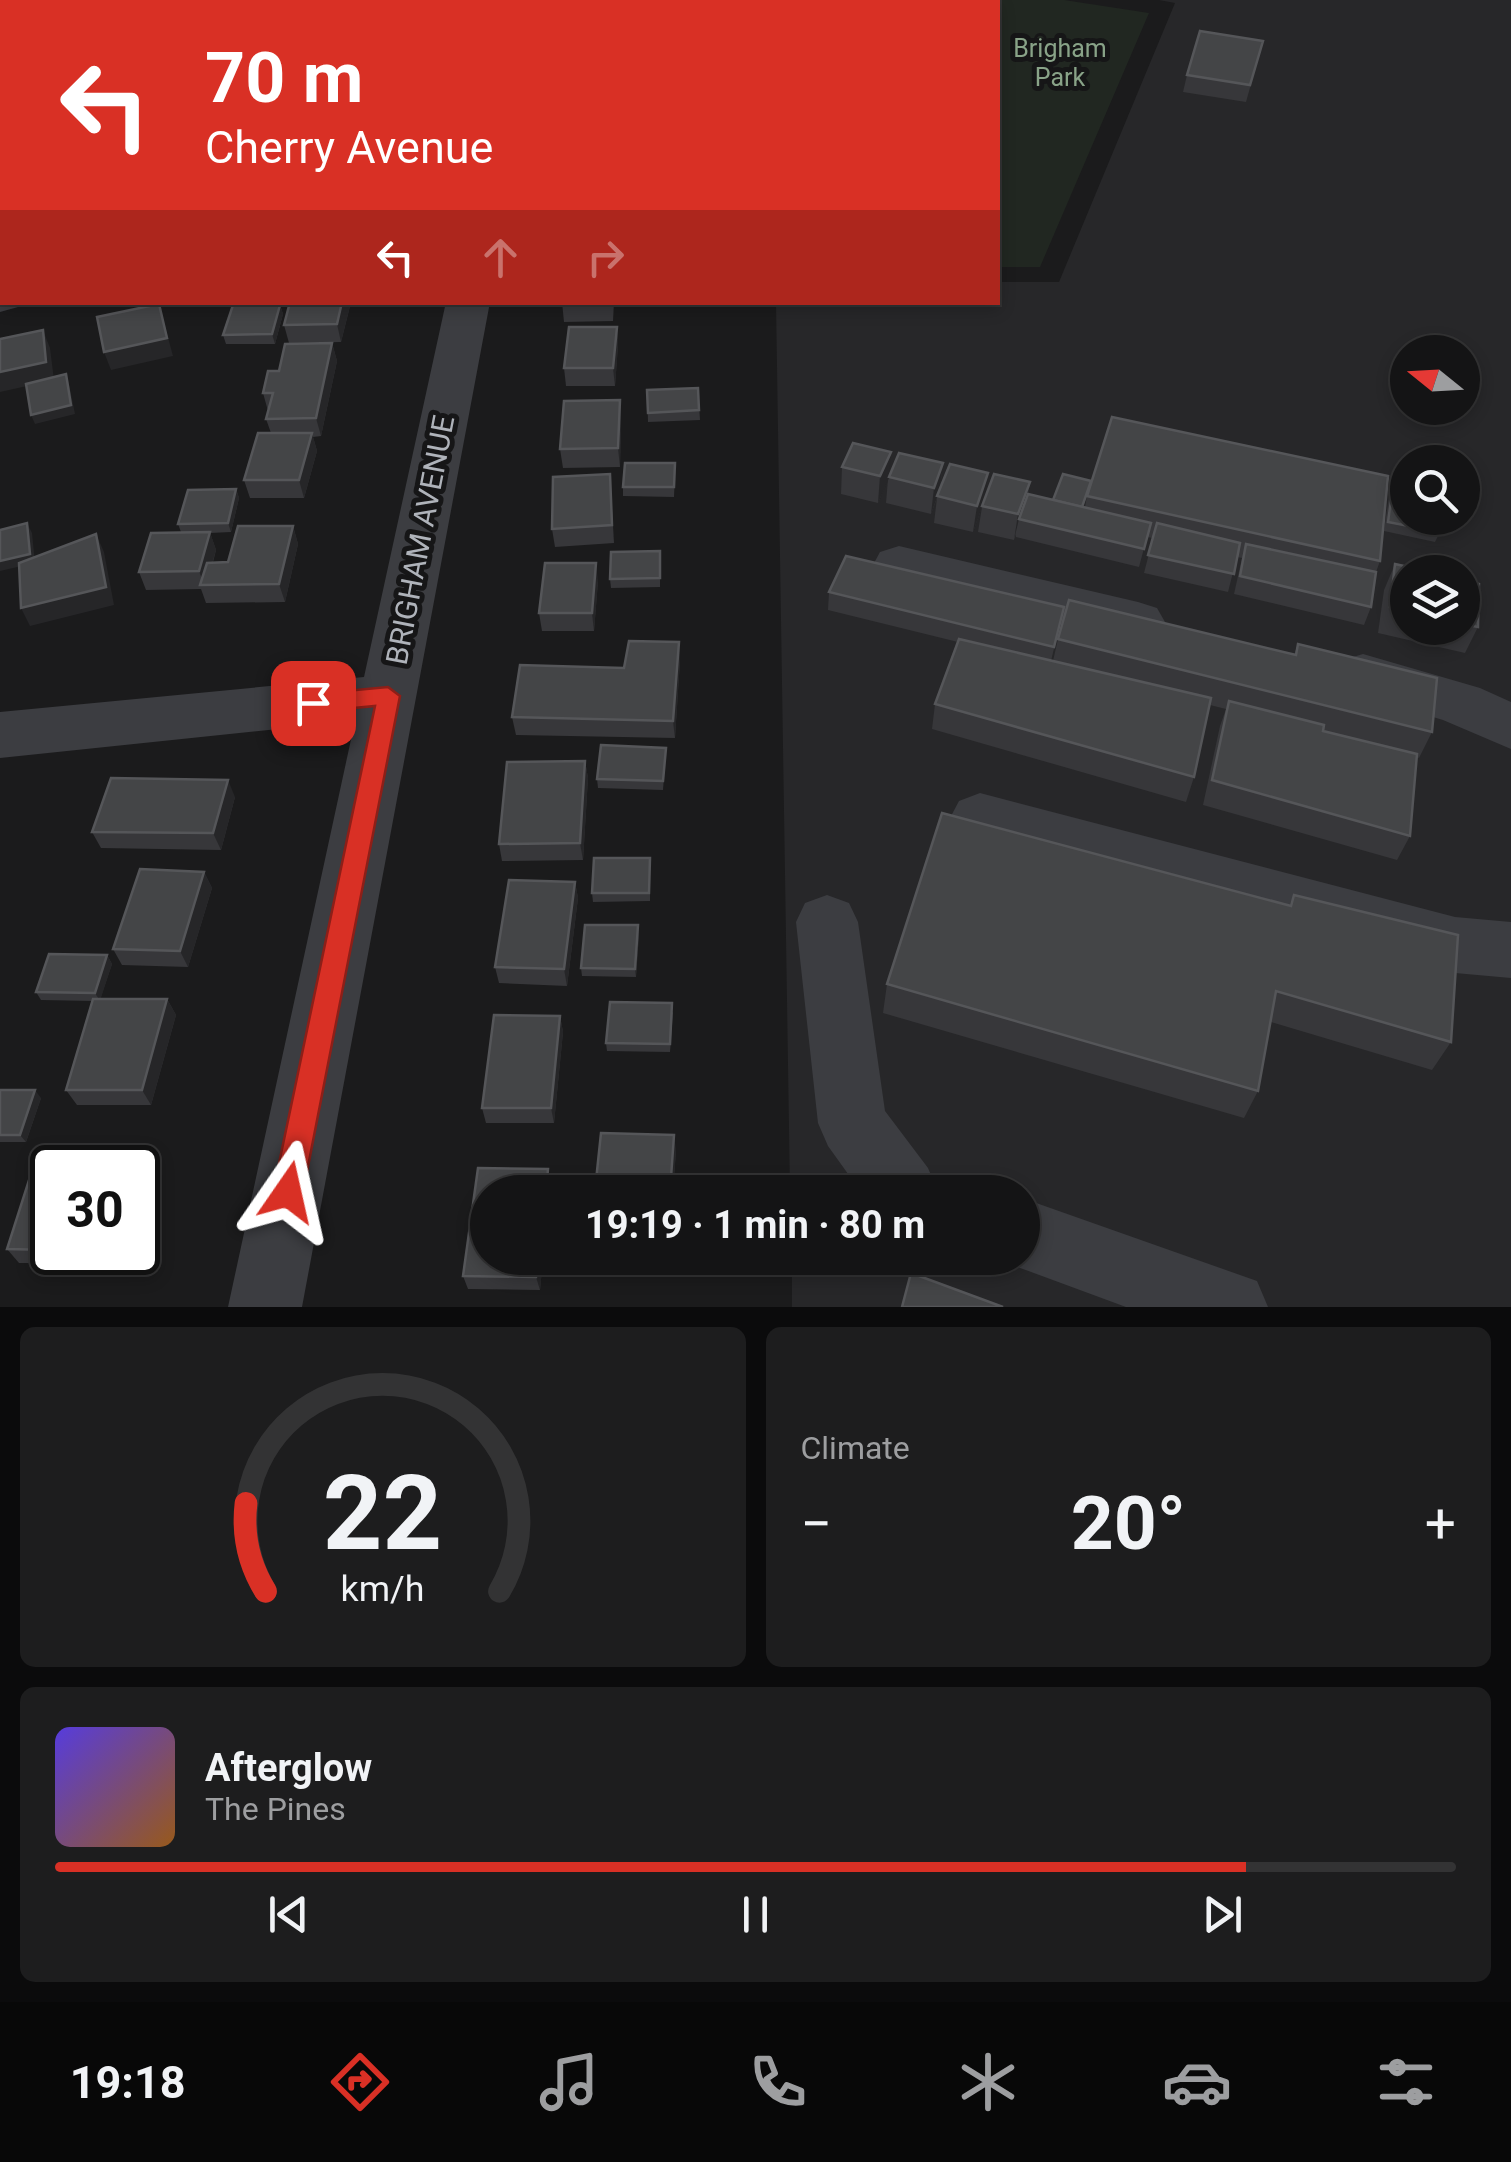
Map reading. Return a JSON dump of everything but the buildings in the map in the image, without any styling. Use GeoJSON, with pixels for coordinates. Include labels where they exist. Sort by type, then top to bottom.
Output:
{"type":"FeatureCollection","features":[{"type":"Feature","properties":{"kind":"street","name":"BRIGHAM AVENUE"},"geometry":{"type":"LineString","coordinates":[[265,1307],[467,305]]}},
{"type":"Feature","properties":{"kind":"street"},"geometry":{"type":"LineString","coordinates":[[900,565],[1182,632]]}},
{"type":"Feature","properties":{"kind":"street"},"geometry":{"type":"LineString","coordinates":[[1314,663],[1460,703],[1511,727]]}},
{"type":"Feature","properties":{"kind":"street"},"geometry":{"type":"LineString","coordinates":[[0,735],[388,696]]}},
{"type":"Feature","properties":{"kind":"street"},"geometry":{"type":"LineString","coordinates":[[980,818],[1456,945],[1511,950]]}},
{"type":"Feature","properties":{"kind":"street"},"geometry":{"type":"LineString","coordinates":[[827,922],[852,1123],[890,1175]]}},
{"type":"Feature","properties":{"kind":"street"},"geometry":{"type":"LineString","coordinates":[[1040,1240],[1232,1307]]}},
{"type":"Feature","properties":{"kind":"shaded area"},"geometry":{"type":"Polygon","coordinates":[[[1159,0],[1511,0],[1511,1307],[792,1307],[792,1275],[1040,1275],[1040,1175],[790,1175],[776,305],[1000,305],[1000,282],[1059,282],[1175,3],[1159,0]]]}},
{"type":"Feature","properties":{"kind":"green space","name":"Brigham Park"},"geometry":{"type":"Polygon","coordinates":[[[1000,0],[1064,0],[1149,13],[1040,267],[1000,267],[1000,0]]]}},
{"type":"Feature","properties":{"kind":"route"},"geometry":{"type":"LineString","coordinates":[[288,1192],[388,696],[313,703]]}}]}
